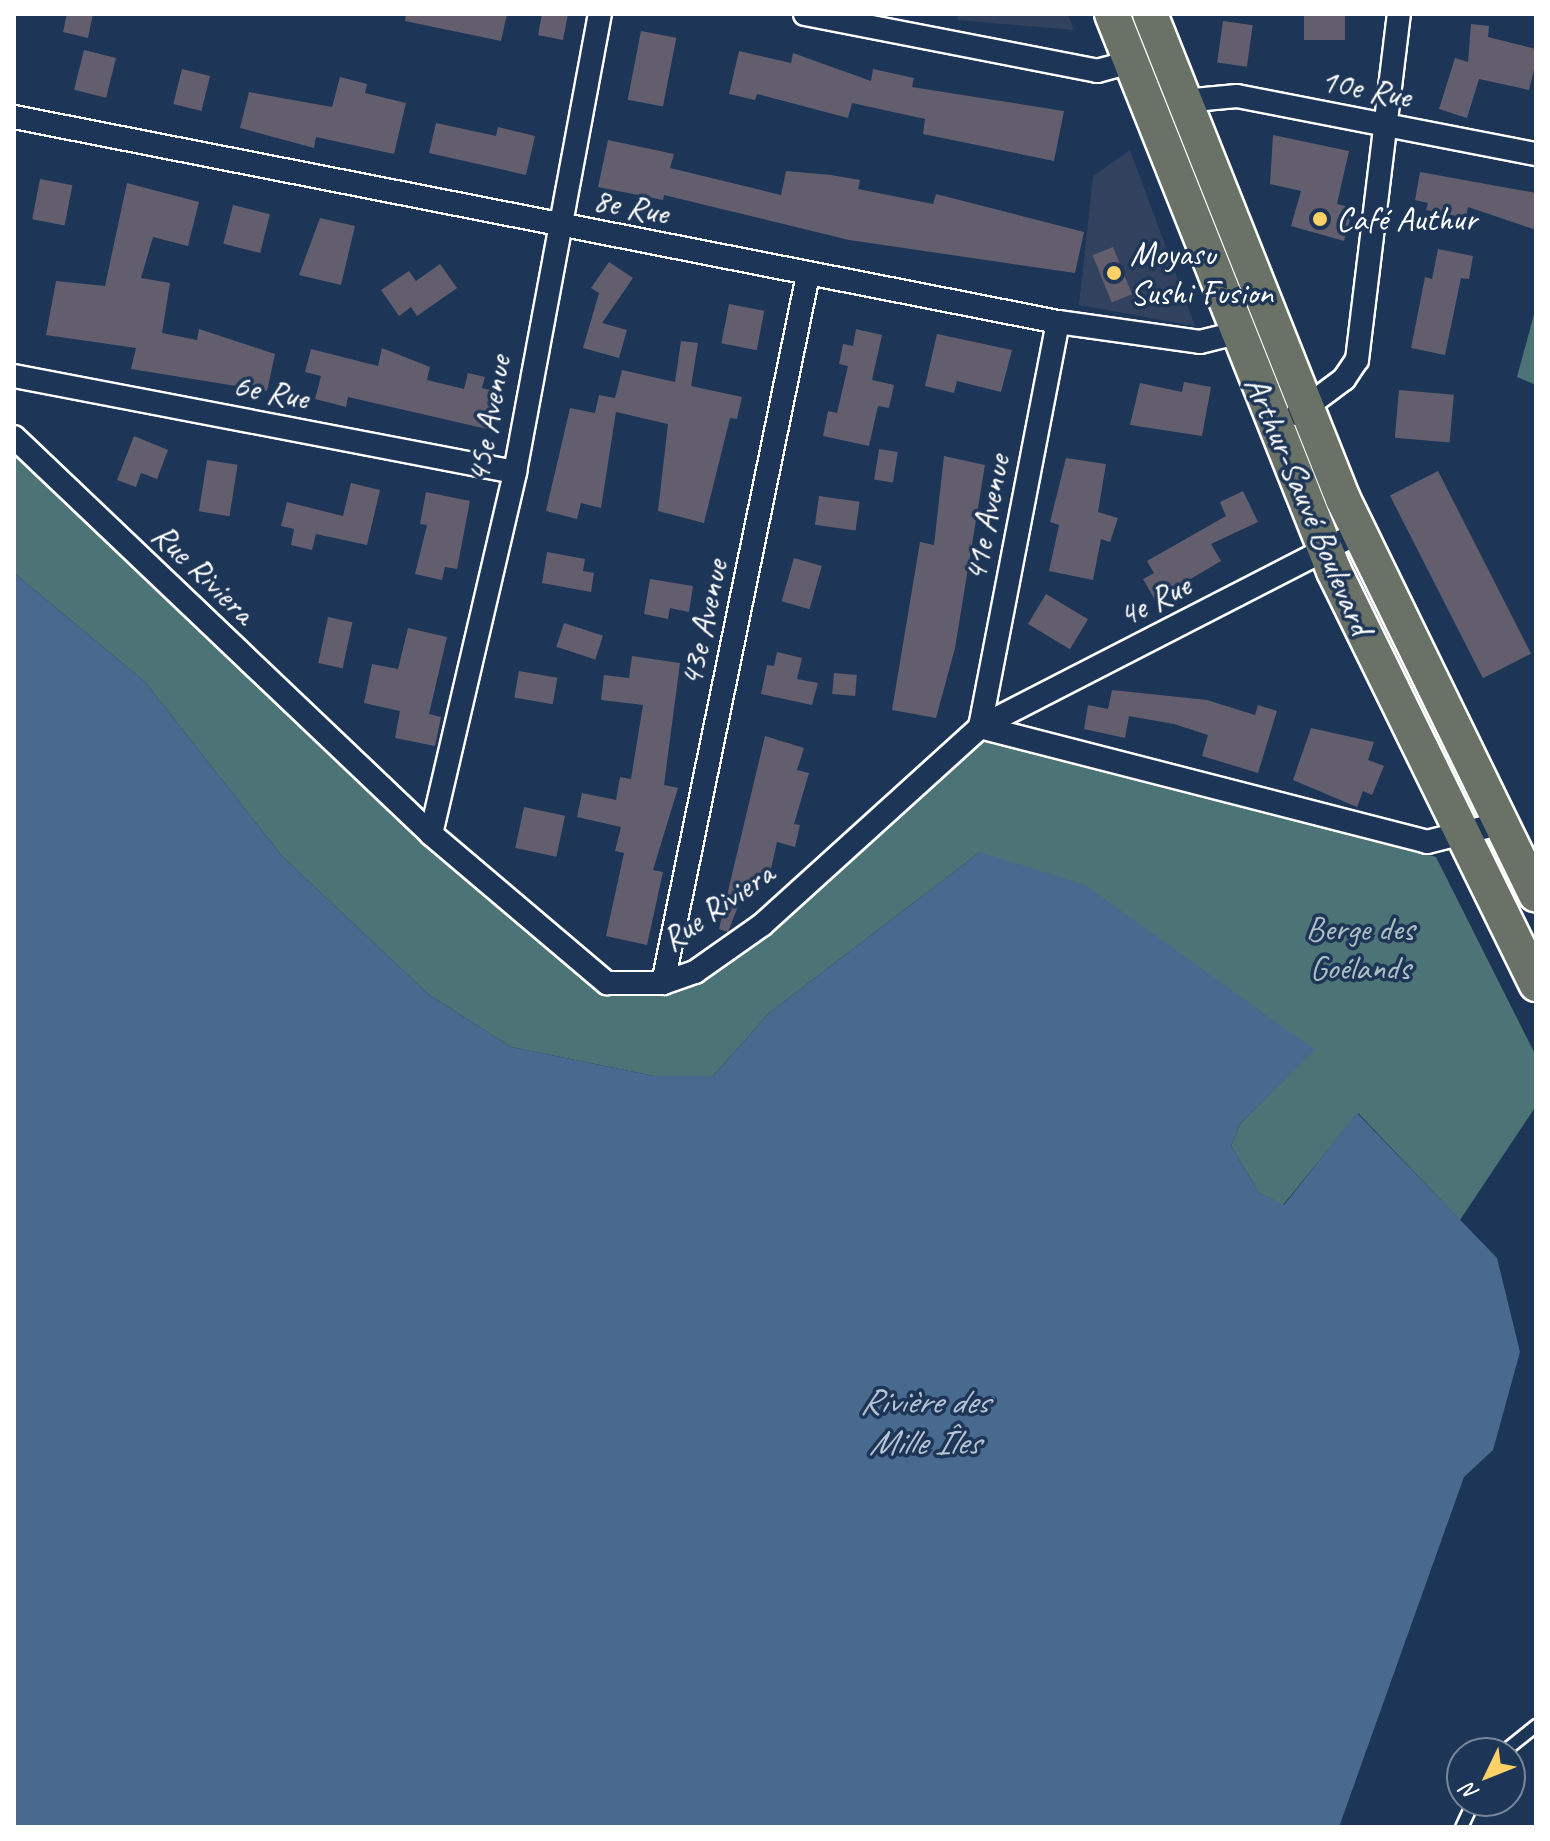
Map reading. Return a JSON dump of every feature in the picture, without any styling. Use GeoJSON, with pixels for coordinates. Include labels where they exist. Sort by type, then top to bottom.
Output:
{"type":"FeatureCollection","features":[{"type":"Feature","properties":{"kind":"main road","name":"Arthur-Sauvé Boulevard"},"geometry":{"type":"LineString","coordinates":[[1112,14],[1236,333],[1326,549],[1460,836],[1536,984]]}},
{"type":"Feature","properties":{"kind":"main road","name":"Arthur-Sauvé Boulevard"},"geometry":{"type":"LineString","coordinates":[[1150,14],[1305,410],[1358,533],[1498,824],[1536,894]]}},
{"type":"Feature","properties":{"kind":"street","name":"45e Avenue"},"geometry":{"type":"LineString","coordinates":[[431,834],[515,472],[556,226],[600,14]]}},
{"type":"Feature","properties":{"kind":"street"},"geometry":{"type":"LineString","coordinates":[[805,14],[1097,71],[1131,62]]}},
{"type":"Feature","properties":{"kind":"street"},"geometry":{"type":"LineString","coordinates":[[1274,424],[1305,410],[1350,374],[1357,360],[1388,128],[1399,14]]}},
{"type":"Feature","properties":{"kind":"street","name":"10e Rue"},"geometry":{"type":"LineString","coordinates":[[1183,101],[1237,96],[1388,128],[1536,154]]}},
{"type":"Feature","properties":{"kind":"street","name":"8e Rue"},"geometry":{"type":"LineString","coordinates":[[14,117],[556,226],[1058,322],[1200,342],[1236,333]]}},
{"type":"Feature","properties":{"kind":"street","name":"43e Avenue"},"geometry":{"type":"LineString","coordinates":[[663,983],[808,275]]}},
{"type":"Feature","properties":{"kind":"street","name":"41e Avenue"},"geometry":{"type":"LineString","coordinates":[[980,727],[1058,322]]}},
{"type":"Feature","properties":{"kind":"street","name":"6e Rue"},"geometry":{"type":"LineString","coordinates":[[14,376],[515,472]]}},
{"type":"Feature","properties":{"kind":"street","name":"Rue Riviera"},"geometry":{"type":"LineString","coordinates":[[14,437],[431,834],[607,983],[663,983],[695,972],[763,924],[980,727]]}},
{"type":"Feature","properties":{"kind":"street","name":"4e Rue"},"geometry":{"type":"LineString","coordinates":[[980,727],[1358,533]]}},
{"type":"Feature","properties":{"kind":"street"},"geometry":{"type":"LineString","coordinates":[[980,727],[1427,842],[1498,824]]}},
{"type":"Feature","properties":{"kind":"shaded area"},"geometry":{"type":"Polygon","coordinates":[[[957,14],[1068,14],[1074,30],[958,20],[957,14]]]}},
{"type":"Feature","properties":{"kind":"shaded area"},"geometry":{"type":"Polygon","coordinates":[[[1130,150],[1195,326],[1079,305],[1093,176],[1130,150]]]}},
{"type":"Feature","properties":{"kind":"green space"},"geometry":{"type":"Polygon","coordinates":[[[1536,307],[1536,385],[1517,377],[1536,307]]]}},
{"type":"Feature","properties":{"kind":"green space","name":"Berge des Goélands"},"geometry":{"type":"Polygon","coordinates":[[[14,443],[605,984],[695,972],[980,727],[1436,857],[1536,1056],[1536,1106],[1460,1220],[1358,1113],[1283,1205],[1259,1193],[1231,1146],[1240,1124],[1314,1050],[980,852],[769,1013],[713,1076],[654,1076],[511,1047],[428,994],[282,856],[145,682],[14,573],[14,443]]]}},
{"type":"Feature","properties":{"kind":"water","name":"Rivière des Mille Îles"},"geometry":{"type":"Polygon","coordinates":[[[14,573],[145,682],[282,856],[428,994],[511,1047],[654,1076],[713,1076],[769,1013],[980,852],[1085,885],[1315,1050],[1240,1124],[1231,1146],[1259,1193],[1284,1205],[1357,1113],[1497,1258],[1520,1352],[1493,1450],[1464,1477],[1339,1827],[14,1827],[14,573]]]}},
{"type":"Feature","properties":{"kind":"building"},"geometry":{"type":"Polygon","coordinates":[[[67,14],[93,14],[88,38],[63,32],[67,14]]]}},
{"type":"Feature","properties":{"kind":"building"},"geometry":{"type":"Polygon","coordinates":[[[406,14],[507,14],[501,41],[405,21],[406,14]]]}},
{"type":"Feature","properties":{"kind":"building"},"geometry":{"type":"Polygon","coordinates":[[[542,14],[568,14],[563,40],[538,35],[542,14]]]}},
{"type":"Feature","properties":{"kind":"building"},"geometry":{"type":"Polygon","coordinates":[[[1304,14],[1345,14],[1345,40],[1304,40],[1304,14]]]}},
{"type":"Feature","properties":{"kind":"building"},"geometry":{"type":"Polygon","coordinates":[[[1223,21],[1253,25],[1247,67],[1217,63],[1223,21]]]}},
{"type":"Feature","properties":{"kind":"building"},"geometry":{"type":"Polygon","coordinates":[[[1471,24],[1489,26],[1488,37],[1536,49],[1536,61],[1529,90],[1479,79],[1467,118],[1439,109],[1455,58],[1468,62],[1471,24]]]}},
{"type":"Feature","properties":{"kind":"building"},"geometry":{"type":"Polygon","coordinates":[[[641,31],[676,38],[663,107],[628,100],[641,31]]]}},
{"type":"Feature","properties":{"kind":"building"},"geometry":{"type":"Polygon","coordinates":[[[84,50],[116,58],[106,98],[74,90],[84,50]]]}},
{"type":"Feature","properties":{"kind":"building"},"geometry":{"type":"Polygon","coordinates":[[[739,51],[791,63],[793,53],[871,81],[873,69],[914,78],[912,87],[1064,111],[1054,161],[923,134],[925,119],[852,103],[848,118],[757,94],[755,100],[729,94],[739,51]]]}},
{"type":"Feature","properties":{"kind":"building"},"geometry":{"type":"Polygon","coordinates":[[[182,69],[210,76],[201,111],[173,104],[182,69]]]}},
{"type":"Feature","properties":{"kind":"building"},"geometry":{"type":"Polygon","coordinates":[[[340,77],[367,84],[365,93],[406,103],[394,154],[316,137],[314,148],[240,128],[249,92],[332,107],[340,77]]]}},
{"type":"Feature","properties":{"kind":"building"},"geometry":{"type":"Polygon","coordinates":[[[436,123],[496,136],[498,127],[535,136],[526,175],[429,153],[436,123]]]}},
{"type":"Feature","properties":{"kind":"building"},"geometry":{"type":"Polygon","coordinates":[[[1273,135],[1349,151],[1337,204],[1353,208],[1344,241],[1291,226],[1301,191],[1270,184],[1273,135]]]}},
{"type":"Feature","properties":{"kind":"building"},"geometry":{"type":"Polygon","coordinates":[[[608,140],[674,154],[670,168],[781,195],[786,171],[831,175],[860,180],[858,189],[933,204],[936,194],[1084,232],[1075,273],[849,240],[664,195],[663,200],[598,187],[608,140]]]}},
{"type":"Feature","properties":{"kind":"building"},"geometry":{"type":"Polygon","coordinates":[[[1420,172],[1536,193],[1536,230],[1468,207],[1466,218],[1426,210],[1428,203],[1415,200],[1420,172]]]}},
{"type":"Feature","properties":{"kind":"building"},"geometry":{"type":"Polygon","coordinates":[[[40,179],[72,185],[65,226],[32,219],[40,179]]]}},
{"type":"Feature","properties":{"kind":"building"},"geometry":{"type":"Polygon","coordinates":[[[127,183],[199,202],[188,246],[153,237],[141,278],[170,283],[162,333],[197,340],[199,329],[275,354],[267,391],[131,369],[136,348],[46,335],[56,281],[105,286],[127,183]]]}},
{"type":"Feature","properties":{"kind":"building"},"geometry":{"type":"Polygon","coordinates":[[[233,205],[270,214],[260,253],[223,244],[233,205]]]}},
{"type":"Feature","properties":{"kind":"building"},"geometry":{"type":"Polygon","coordinates":[[[320,218],[355,226],[341,285],[299,275],[320,218]]]}},
{"type":"Feature","properties":{"kind":"building"},"geometry":{"type":"Polygon","coordinates":[[[1113,247],[1132,294],[1112,303],[1093,255],[1113,247]]]}},
{"type":"Feature","properties":{"kind":"building"},"geometry":{"type":"Polygon","coordinates":[[[1438,249],[1473,256],[1469,279],[1461,278],[1445,355],[1411,348],[1425,277],[1432,279],[1438,249]]]}},
{"type":"Feature","properties":{"kind":"building"},"geometry":{"type":"Polygon","coordinates":[[[609,262],[633,278],[602,323],[627,330],[619,358],[583,348],[599,293],[591,288],[609,262]]]}},
{"type":"Feature","properties":{"kind":"building"},"geometry":{"type":"Polygon","coordinates":[[[440,264],[457,288],[417,316],[411,307],[399,316],[381,290],[409,271],[416,281],[440,264]]]}},
{"type":"Feature","properties":{"kind":"building"},"geometry":{"type":"Polygon","coordinates":[[[729,304],[764,311],[757,350],[721,343],[729,304]]]}},
{"type":"Feature","properties":{"kind":"building"},"geometry":{"type":"Polygon","coordinates":[[[856,329],[882,335],[872,380],[894,385],[889,408],[878,406],[869,446],[823,436],[828,411],[837,413],[848,366],[839,364],[843,344],[853,346],[856,329]]]}},
{"type":"Feature","properties":{"kind":"building"},"geometry":{"type":"Polygon","coordinates":[[[937,334],[1012,350],[1001,392],[957,381],[954,393],[925,386],[937,334]]]}},
{"type":"Feature","properties":{"kind":"building"},"geometry":{"type":"Polygon","coordinates":[[[681,341],[698,343],[691,386],[742,397],[737,419],[730,418],[704,523],[658,511],[668,424],[616,412],[601,508],[581,503],[577,519],[546,511],[570,408],[595,413],[599,395],[615,398],[622,370],[675,382],[681,341]]]}},
{"type":"Feature","properties":{"kind":"building"},"geometry":{"type":"Polygon","coordinates":[[[382,348],[430,367],[427,380],[464,389],[468,373],[485,377],[482,388],[497,392],[487,429],[348,397],[346,407],[315,399],[321,376],[305,372],[311,349],[378,366],[382,348]]]}},
{"type":"Feature","properties":{"kind":"building"},"geometry":{"type":"Polygon","coordinates":[[[1184,382],[1211,387],[1202,436],[1130,425],[1140,383],[1182,392],[1184,382]]]}},
{"type":"Feature","properties":{"kind":"building"},"geometry":{"type":"Polygon","coordinates":[[[1399,390],[1454,395],[1450,443],[1395,438],[1399,390]]]}},
{"type":"Feature","properties":{"kind":"building"},"geometry":{"type":"Polygon","coordinates":[[[134,436],[168,450],[157,479],[141,473],[136,487],[117,480],[134,436]]]}},
{"type":"Feature","properties":{"kind":"building"},"geometry":{"type":"Polygon","coordinates":[[[879,449],[898,452],[893,483],[874,480],[879,449]]]}},
{"type":"Feature","properties":{"kind":"building"},"geometry":{"type":"Polygon","coordinates":[[[944,456],[985,465],[955,648],[936,718],[892,710],[920,542],[934,545],[944,456]]]}},
{"type":"Feature","properties":{"kind":"building"},"geometry":{"type":"Polygon","coordinates":[[[1066,458],[1106,464],[1098,512],[1118,518],[1110,542],[1101,539],[1093,580],[1049,571],[1059,525],[1050,522],[1066,458]]]}},
{"type":"Feature","properties":{"kind":"building"},"geometry":{"type":"Polygon","coordinates":[[[207,460],[238,465],[229,516],[199,511],[207,460]]]}},
{"type":"Feature","properties":{"kind":"building"},"geometry":{"type":"Polygon","coordinates":[[[1438,471],[1531,654],[1483,678],[1390,496],[1438,471]]]}},
{"type":"Feature","properties":{"kind":"building"},"geometry":{"type":"Polygon","coordinates":[[[351,483],[380,490],[367,545],[316,534],[312,550],[291,545],[294,529],[281,526],[287,502],[343,516],[351,483]]]}},
{"type":"Feature","properties":{"kind":"building"},"geometry":{"type":"Polygon","coordinates":[[[1243,491],[1258,522],[1211,544],[1221,561],[1155,600],[1143,579],[1154,573],[1147,561],[1226,516],[1220,502],[1243,491]]]}},
{"type":"Feature","properties":{"kind":"building"},"geometry":{"type":"Polygon","coordinates":[[[426,492],[470,501],[457,569],[445,567],[442,580],[415,574],[427,525],[420,524],[426,492]]]}},
{"type":"Feature","properties":{"kind":"building"},"geometry":{"type":"Polygon","coordinates":[[[819,496],[860,502],[856,530],[815,525],[819,496]]]}},
{"type":"Feature","properties":{"kind":"building"},"geometry":{"type":"Polygon","coordinates":[[[547,552],[585,559],[583,571],[594,573],[591,592],[542,583],[547,552]]]}},
{"type":"Feature","properties":{"kind":"building"},"geometry":{"type":"Polygon","coordinates":[[[794,558],[822,566],[809,609],[782,601],[794,558]]]}},
{"type":"Feature","properties":{"kind":"building"},"geometry":{"type":"Polygon","coordinates":[[[650,579],[693,586],[689,612],[670,608],[668,619],[644,614],[650,579]]]}},
{"type":"Feature","properties":{"kind":"building"},"geometry":{"type":"Polygon","coordinates":[[[1046,594],[1088,619],[1070,649],[1028,624],[1046,594]]]}},
{"type":"Feature","properties":{"kind":"building"},"geometry":{"type":"Polygon","coordinates":[[[328,617],[352,622],[343,668],[318,663],[328,617]]]}},
{"type":"Feature","properties":{"kind":"building"},"geometry":{"type":"Polygon","coordinates":[[[564,623],[603,636],[595,659],[556,647],[564,623]]]}},
{"type":"Feature","properties":{"kind":"building"},"geometry":{"type":"Polygon","coordinates":[[[408,628],[447,637],[429,714],[441,717],[435,746],[395,738],[400,711],[364,703],[372,664],[398,669],[408,628]]]}},
{"type":"Feature","properties":{"kind":"building"},"geometry":{"type":"Polygon","coordinates":[[[777,652],[802,658],[797,679],[818,683],[812,705],[761,694],[767,665],[774,666],[777,652]]]}},
{"type":"Feature","properties":{"kind":"building"},"geometry":{"type":"Polygon","coordinates":[[[632,656],[680,663],[664,785],[678,788],[653,870],[663,872],[647,945],[606,936],[624,853],[615,851],[621,827],[577,817],[582,793],[616,800],[620,777],[631,779],[643,705],[601,700],[604,675],[629,678],[632,656]]]}},
{"type":"Feature","properties":{"kind":"building"},"geometry":{"type":"Polygon","coordinates":[[[519,671],[557,678],[553,704],[514,698],[519,671]]]}},
{"type":"Feature","properties":{"kind":"building"},"geometry":{"type":"Polygon","coordinates":[[[834,673],[857,675],[855,696],[832,694],[834,673]]]}},
{"type":"Feature","properties":{"kind":"building"},"geometry":{"type":"Polygon","coordinates":[[[1112,690],[1207,700],[1255,715],[1258,705],[1277,711],[1258,773],[1202,756],[1208,735],[1174,724],[1129,716],[1125,738],[1084,729],[1088,705],[1108,709],[1112,690]]]}},
{"type":"Feature","properties":{"kind":"building"},"geometry":{"type":"Polygon","coordinates":[[[1311,728],[1374,742],[1368,760],[1384,766],[1372,795],[1363,791],[1357,807],[1293,780],[1311,728]]]}},
{"type":"Feature","properties":{"kind":"building"},"geometry":{"type":"Polygon","coordinates":[[[765,736],[804,748],[797,770],[809,773],[794,824],[800,825],[795,847],[777,842],[769,878],[761,877],[759,889],[746,886],[728,932],[719,929],[765,736]]]}},
{"type":"Feature","properties":{"kind":"building"},"geometry":{"type":"Polygon","coordinates":[[[524,807],[565,816],[556,857],[515,848],[524,807]]]}},
{"type":"Feature","properties":{"kind":"place","name":"Café Authur"},"geometry":{"type":"Point","coordinates":[1320,219]}},
{"type":"Feature","properties":{"kind":"place","name":"Moyasu Sushi Fusion"},"geometry":{"type":"Point","coordinates":[1114,273]}}]}
